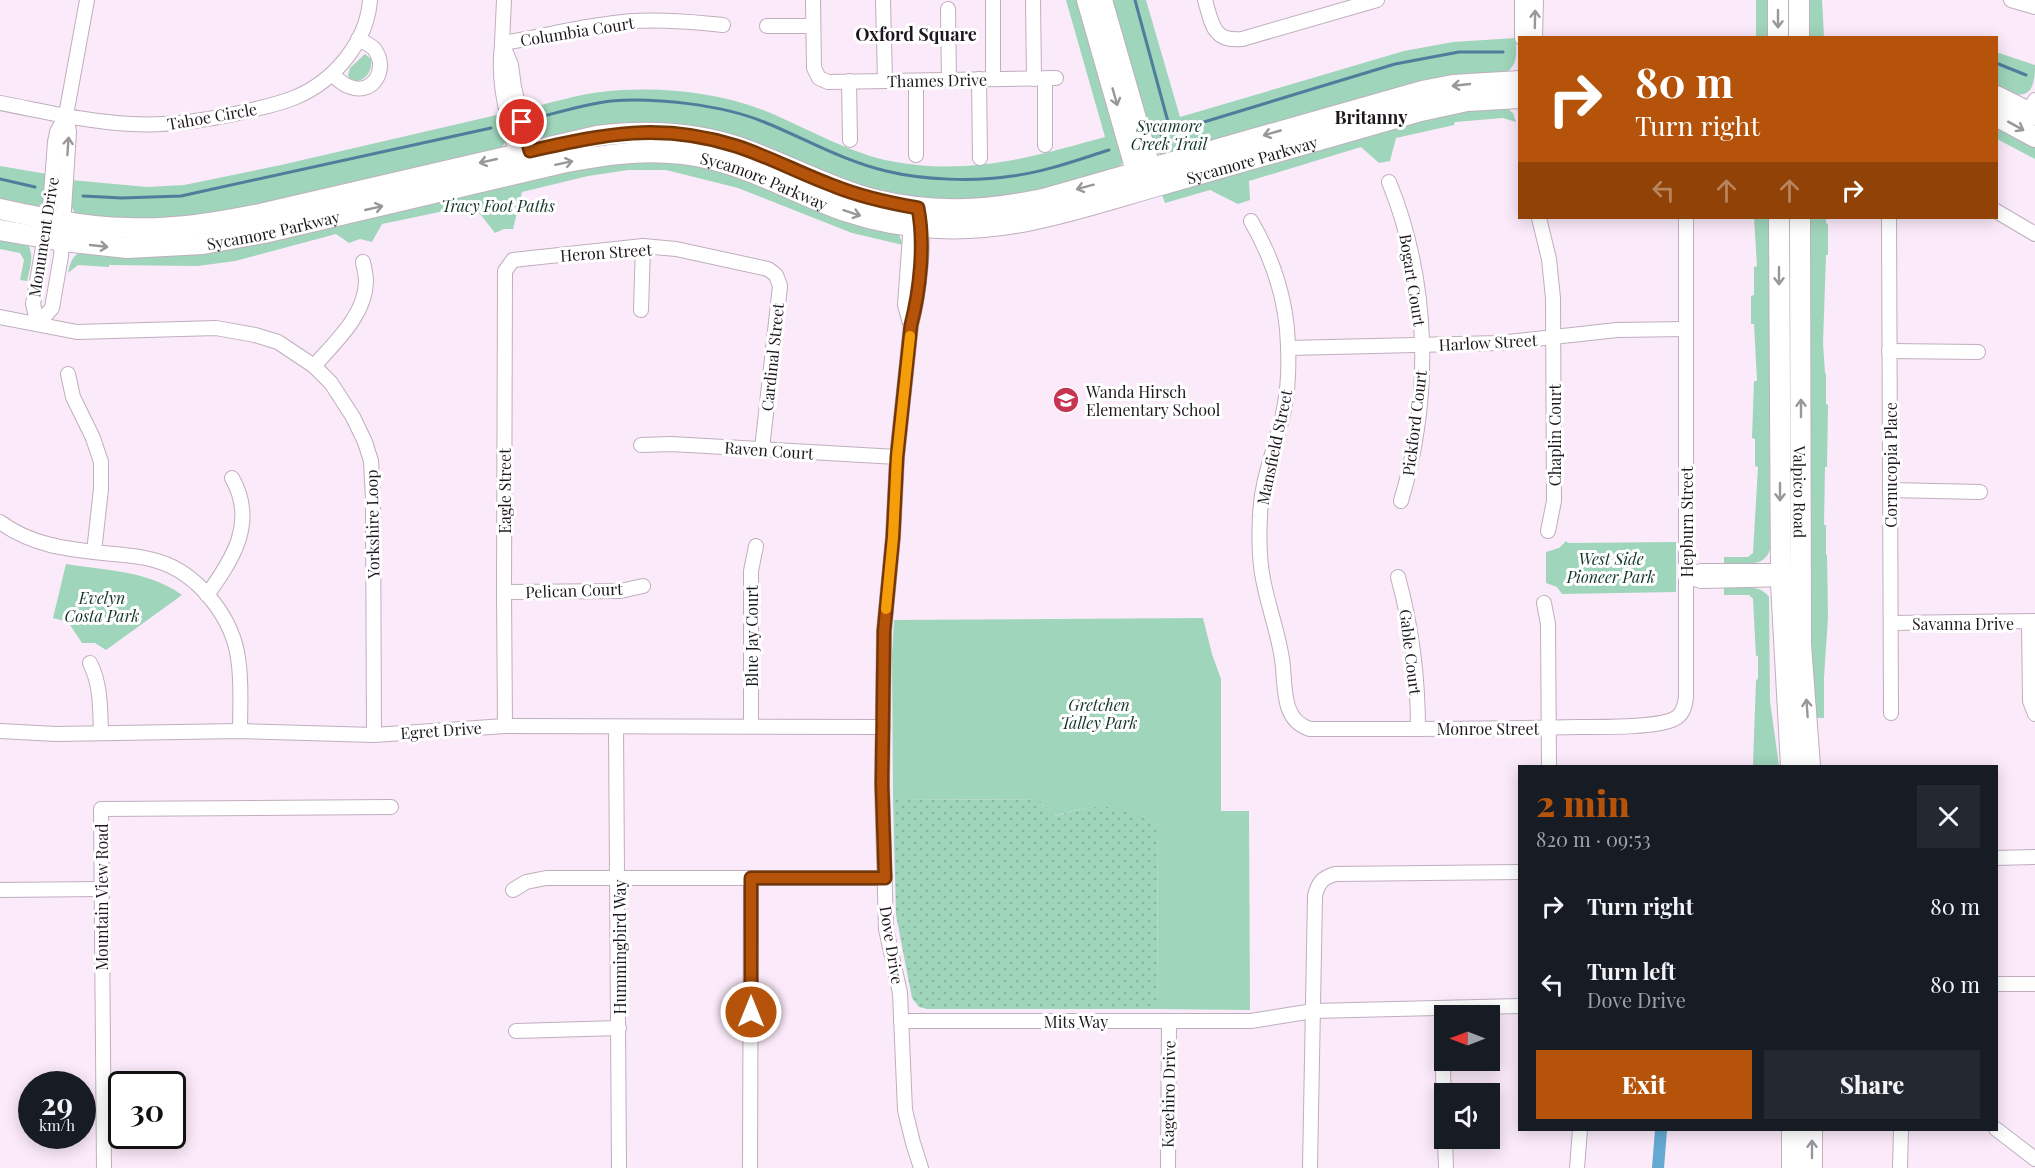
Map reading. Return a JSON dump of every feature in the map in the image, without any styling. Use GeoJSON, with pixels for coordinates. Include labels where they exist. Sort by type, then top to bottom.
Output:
{"type":"FeatureCollection","features":[{"type":"Feature","properties":{"kind":"main road"},"geometry":{"type":"LineString","coordinates":[[1088,0],[1146,179]]}},
{"type":"Feature","properties":{"kind":"main road"},"geometry":{"type":"LineString","coordinates":[[1102,0],[1146,179]]}},
{"type":"Feature","properties":{"kind":"main road"},"geometry":{"type":"LineString","coordinates":[[1778,0],[1778,36]]}},
{"type":"Feature","properties":{"kind":"main road"},"geometry":{"type":"LineString","coordinates":[[1799,0],[1799,36]]}},
{"type":"Feature","properties":{"kind":"main road","name":"Sycamore Parkway"},"geometry":{"type":"LineString","coordinates":[[1146,179],[1422,91],[1453,86],[1518,81]]}},
{"type":"Feature","properties":{"kind":"main road"},"geometry":{"type":"LineString","coordinates":[[1998,97],[2033,109]]}},
{"type":"Feature","properties":{"kind":"main road","name":"Sycamore Parkway"},"geometry":{"type":"LineString","coordinates":[[0,209],[103,246],[177,247],[228,241],[589,157],[625,152],[670,152],[740,168],[845,211],[874,219],[917,220],[1146,179],[1467,101],[1518,98]]}},
{"type":"Feature","properties":{"kind":"main road"},"geometry":{"type":"LineString","coordinates":[[1998,118],[2035,137]]}},
{"type":"Feature","properties":{"kind":"main road","name":"Sycamore Parkway"},"geometry":{"type":"LineString","coordinates":[[0,230],[204,224],[260,214],[597,136],[619,133],[682,134],[739,147],[917,220]]}},
{"type":"Feature","properties":{"kind":"main road","name":"Valpico Road"},"geometry":{"type":"LineString","coordinates":[[1779,219],[1781,575],[1791,765]]}},
{"type":"Feature","properties":{"kind":"main road","name":"Valpico Road"},"geometry":{"type":"LineString","coordinates":[[1800,219],[1801,644],[1810,765]]}},
{"type":"Feature","properties":{"kind":"main road"},"geometry":{"type":"LineString","coordinates":[[1792,1131],[1792,1168]]}},
{"type":"Feature","properties":{"kind":"main road"},"geometry":{"type":"LineString","coordinates":[[1812,1131],[1812,1168]]}},
{"type":"Feature","properties":{"kind":"street","name":"Monument Drive"},"geometry":{"type":"LineString","coordinates":[[38,324],[52,308],[55,230],[69,132],[66,115],[87,0]]}},
{"type":"Feature","properties":{"kind":"street","name":"Tahoe Circle"},"geometry":{"type":"LineString","coordinates":[[0,103],[129,124],[188,122],[277,104],[297,97],[332,75],[346,59],[358,39],[365,23],[370,0]]}},
{"type":"Feature","properties":{"kind":"street"},"geometry":{"type":"LineString","coordinates":[[504,0],[502,43],[511,65],[523,153],[528,171]]}},
{"type":"Feature","properties":{"kind":"street"},"geometry":{"type":"LineString","coordinates":[[767,26],[813,26],[813,0]]}},
{"type":"Feature","properties":{"kind":"street"},"geometry":{"type":"LineString","coordinates":[[883,0],[885,81]]}},
{"type":"Feature","properties":{"kind":"street"},"geometry":{"type":"LineString","coordinates":[[980,158],[993,0]]}},
{"type":"Feature","properties":{"kind":"street"},"geometry":{"type":"LineString","coordinates":[[1033,0],[1045,79],[1045,145]]}},
{"type":"Feature","properties":{"kind":"street"},"geometry":{"type":"LineString","coordinates":[[1205,0],[1216,33],[1224,39],[1242,39],[1377,0]]}},
{"type":"Feature","properties":{"kind":"street"},"geometry":{"type":"LineString","coordinates":[[1522,0],[1522,36]]}},
{"type":"Feature","properties":{"kind":"street"},"geometry":{"type":"LineString","coordinates":[[1535,36],[1536,0]]}},
{"type":"Feature","properties":{"kind":"street"},"geometry":{"type":"LineString","coordinates":[[2011,0],[2035,6]]}},
{"type":"Feature","properties":{"kind":"street"},"geometry":{"type":"LineString","coordinates":[[948,9],[949,80]]}},
{"type":"Feature","properties":{"kind":"street","name":"Columbia Court"},"geometry":{"type":"LineString","coordinates":[[502,43],[609,23],[689,21],[723,25]]}},
{"type":"Feature","properties":{"kind":"street","name":"Thames Drive"},"geometry":{"type":"LineString","coordinates":[[813,26],[814,68],[819,78],[828,82],[1045,79]]}},
{"type":"Feature","properties":{"kind":"street"},"geometry":{"type":"LineString","coordinates":[[332,75],[348,86],[359,88],[368,87],[375,82],[380,74],[380,63],[374,49],[358,39]]}},
{"type":"Feature","properties":{"kind":"street"},"geometry":{"type":"LineString","coordinates":[[849,81],[850,140]]}},
{"type":"Feature","properties":{"kind":"street"},"geometry":{"type":"LineString","coordinates":[[916,81],[916,155]]}},
{"type":"Feature","properties":{"kind":"street","name":"Bogart Court"},"geometry":{"type":"LineString","coordinates":[[1389,182],[1413,260],[1423,345]]}},
{"type":"Feature","properties":{"kind":"street"},"geometry":{"type":"LineString","coordinates":[[1998,212],[2035,234]]}},
{"type":"Feature","properties":{"kind":"street","name":"Chaplin Court"},"geometry":{"type":"LineString","coordinates":[[1539,219],[1552,280],[1554,501],[1548,531]]}},
{"type":"Feature","properties":{"kind":"street","name":"Hepburn Street"},"geometry":{"type":"LineString","coordinates":[[1680,715],[1686,697],[1686,219]]}},
{"type":"Feature","properties":{"kind":"street","name":"Cornucopia Place"},"geometry":{"type":"LineString","coordinates":[[1889,219],[1891,713]]}},
{"type":"Feature","properties":{"kind":"street","name":"Dove Drive"},"geometry":{"type":"LineString","coordinates":[[917,220],[905,305],[911,325],[897,457],[893,537],[884,631],[883,727],[886,929],[897,973],[906,1110],[921,1168]]}},
{"type":"Feature","properties":{"kind":"street","name":"Mansfield Street"},"geometry":{"type":"LineString","coordinates":[[1251,221],[1262,240],[1281,293],[1287,325],[1289,348],[1284,409],[1263,482],[1260,555],[1262,577],[1281,654],[1289,713],[1295,722]]}},
{"type":"Feature","properties":{"kind":"street","name":"Monument Drive"},"geometry":{"type":"LineString","coordinates":[[38,324],[33,304],[55,230]]}},
{"type":"Feature","properties":{"kind":"street"},"geometry":{"type":"LineString","coordinates":[[641,310],[643,246]]}},
{"type":"Feature","properties":{"kind":"street","name":"Heron Street"},"geometry":{"type":"LineString","coordinates":[[513,260],[643,246],[676,249],[768,269]]}},
{"type":"Feature","properties":{"kind":"street","name":"Eagle Street"},"geometry":{"type":"LineString","coordinates":[[506,726],[505,271],[513,260]]}},
{"type":"Feature","properties":{"kind":"street"},"geometry":{"type":"LineString","coordinates":[[314,366],[346,329],[358,308],[364,295],[366,281],[363,262]]}},
{"type":"Feature","properties":{"kind":"street","name":"Cardinal Street"},"geometry":{"type":"LineString","coordinates":[[762,449],[780,285],[776,275],[768,269]]}},
{"type":"Feature","properties":{"kind":"street","name":"Yorkshire Loop"},"geometry":{"type":"LineString","coordinates":[[0,317],[77,332],[216,328],[255,335],[278,342],[305,358],[331,383],[353,417],[371,461],[374,499],[374,735]]}},
{"type":"Feature","properties":{"kind":"street","name":"Harlow Street"},"geometry":{"type":"LineString","coordinates":[[1289,348],[1499,343],[1617,330],[1686,328]]}},
{"type":"Feature","properties":{"kind":"street","name":"Pickford Court"},"geometry":{"type":"LineString","coordinates":[[1401,501],[1418,417],[1423,345]]}},
{"type":"Feature","properties":{"kind":"street"},"geometry":{"type":"LineString","coordinates":[[1889,351],[1978,352]]}},
{"type":"Feature","properties":{"kind":"street"},"geometry":{"type":"LineString","coordinates":[[68,374],[72,397],[93,438],[101,462],[101,489],[94,552]]}},
{"type":"Feature","properties":{"kind":"street","name":"Raven Court"},"geometry":{"type":"LineString","coordinates":[[641,445],[671,444],[897,457]]}},
{"type":"Feature","properties":{"kind":"street"},"geometry":{"type":"LineString","coordinates":[[207,595],[228,567],[237,547],[243,516],[242,500],[232,478]]}},
{"type":"Feature","properties":{"kind":"street"},"geometry":{"type":"LineString","coordinates":[[1890,490],[1980,492]]}},
{"type":"Feature","properties":{"kind":"street"},"geometry":{"type":"LineString","coordinates":[[0,522],[13,532],[42,544],[140,556],[166,564],[183,573],[207,595],[224,618],[232,634],[239,658],[240,731]]}},
{"type":"Feature","properties":{"kind":"street","name":"Blue Jay Court"},"geometry":{"type":"LineString","coordinates":[[751,726],[751,571],[756,546]]}},
{"type":"Feature","properties":{"kind":"street"},"geometry":{"type":"LineString","coordinates":[[1686,576],[1701,571],[1801,575]]}},
{"type":"Feature","properties":{"kind":"street","name":"Gable Court"},"geometry":{"type":"LineString","coordinates":[[1398,577],[1416,660],[1418,729]]}},
{"type":"Feature","properties":{"kind":"street","name":"Pelican Court"},"geometry":{"type":"LineString","coordinates":[[504,592],[620,591],[643,586]]}},
{"type":"Feature","properties":{"kind":"street"},"geometry":{"type":"LineString","coordinates":[[1544,603],[1548,624],[1549,765]]}},
{"type":"Feature","properties":{"kind":"street","name":"Savanna Drive"},"geometry":{"type":"LineString","coordinates":[[1891,622],[2032,622]]}},
{"type":"Feature","properties":{"kind":"street"},"geometry":{"type":"LineString","coordinates":[[2032,622],[2030,701],[2035,714]]}},
{"type":"Feature","properties":{"kind":"street"},"geometry":{"type":"LineString","coordinates":[[90,663],[100,692],[101,732]]}},
{"type":"Feature","properties":{"kind":"street","name":"Monroe Street"},"geometry":{"type":"LineString","coordinates":[[1295,722],[1310,729],[1549,728],[1642,724],[1670,721],[1680,715]]}},
{"type":"Feature","properties":{"kind":"street","name":"Egret Drive"},"geometry":{"type":"LineString","coordinates":[[0,731],[56,734],[240,731],[374,735],[506,726],[883,727]]}},
{"type":"Feature","properties":{"kind":"street","name":"Hummingbird Way"},"geometry":{"type":"LineString","coordinates":[[616,727],[619,877],[619,1168]]}},
{"type":"Feature","properties":{"kind":"street","name":"Mountain View Road"},"geometry":{"type":"LineString","coordinates":[[104,1168],[101,809],[391,807]]}},
{"type":"Feature","properties":{"kind":"street"},"geometry":{"type":"LineString","coordinates":[[1998,858],[2035,857]]}},
{"type":"Feature","properties":{"kind":"street"},"geometry":{"type":"LineString","coordinates":[[1310,1168],[1315,896],[1318,885],[1324,877],[1335,873],[1518,872]]}},
{"type":"Feature","properties":{"kind":"street"},"geometry":{"type":"LineString","coordinates":[[513,890],[526,882],[546,878],[885,878]]}},
{"type":"Feature","properties":{"kind":"street"},"geometry":{"type":"LineString","coordinates":[[750,1168],[751,878]]}},
{"type":"Feature","properties":{"kind":"street"},"geometry":{"type":"LineString","coordinates":[[0,890],[100,889]]}},
{"type":"Feature","properties":{"kind":"street"},"geometry":{"type":"LineString","coordinates":[[1998,984],[2035,984]]}},
{"type":"Feature","properties":{"kind":"street","name":"Mits Way"},"geometry":{"type":"LineString","coordinates":[[1500,1007],[1518,1006]]}},
{"type":"Feature","properties":{"kind":"street","name":"Mits Way"},"geometry":{"type":"LineString","coordinates":[[901,1021],[1251,1021],[1313,1011],[1434,1008]]}},
{"type":"Feature","properties":{"kind":"street","name":"Kagehiro Drive"},"geometry":{"type":"LineString","coordinates":[[1167,1168],[1169,1021]]}},
{"type":"Feature","properties":{"kind":"street"},"geometry":{"type":"LineString","coordinates":[[516,1031],[619,1028]]}},
{"type":"Feature","properties":{"kind":"street"},"geometry":{"type":"LineString","coordinates":[[1577,1168],[1580,1131]]}},
{"type":"Feature","properties":{"kind":"street"},"geometry":{"type":"LineString","coordinates":[[1900,1131],[1900,1168]]}},
{"type":"Feature","properties":{"kind":"street"},"geometry":{"type":"LineString","coordinates":[[1998,1131],[2035,1159]]}},
{"type":"Feature","properties":{"kind":"street"},"geometry":{"type":"LineString","coordinates":[[1445,1149],[1446,1168]]}},
{"type":"Feature","properties":{"kind":"green space","name":"Sycamore Creek Trail"},"geometry":{"type":"Polygon","coordinates":[[[1066,0],[1079,0],[1124,159],[1120,167],[1016,197],[934,202],[878,193],[749,143],[539,140],[531,133],[525,109],[573,97],[621,90],[663,90],[704,94],[763,110],[838,144],[885,160],[943,167],[997,163],[1023,158],[1105,137],[1066,0]]]}},
{"type":"Feature","properties":{"kind":"green space","name":"Sycamore Creek Trail"},"geometry":{"type":"Polygon","coordinates":[[[1110,0],[1146,0],[1180,117],[1404,51],[1453,42],[1516,38],[1516,58],[1513,66],[1505,73],[1164,156],[1155,152],[1110,0]]]}},
{"type":"Feature","properties":{"kind":"green space"},"geometry":{"type":"Polygon","coordinates":[[[1756,0],[1768,0],[1768,36],[1756,36],[1756,0]]]}},
{"type":"Feature","properties":{"kind":"green space"},"geometry":{"type":"Polygon","coordinates":[[[1809,0],[1822,0],[1824,36],[1810,36],[1809,0]]]}},
{"type":"Feature","properties":{"kind":"green space"},"geometry":{"type":"Polygon","coordinates":[[[1998,53],[2035,65],[2030,90],[2021,95],[1998,89],[1998,53]]]}},
{"type":"Feature","properties":{"kind":"green space"},"geometry":{"type":"Polygon","coordinates":[[[365,54],[371,59],[371,68],[367,76],[351,81],[348,75],[350,68],[365,54]]]}},
{"type":"Feature","properties":{"kind":"green space"},"geometry":{"type":"Polygon","coordinates":[[[1507,108],[1513,113],[1516,122],[1503,118],[1455,122],[1454,125],[1396,138],[1390,161],[1379,163],[1361,147],[1249,181],[1250,200],[1238,204],[1210,190],[1165,203],[1161,192],[1454,111],[1507,108]]]}},
{"type":"Feature","properties":{"kind":"green space"},"geometry":{"type":"Polygon","coordinates":[[[501,114],[506,140],[502,148],[245,210],[145,222],[76,215],[71,206],[71,180],[147,187],[184,185],[501,114]]]}},
{"type":"Feature","properties":{"kind":"green space"},"geometry":{"type":"Polygon","coordinates":[[[1998,125],[2035,146],[2035,159],[1998,140],[1998,125]]]}},
{"type":"Feature","properties":{"kind":"green space","name":"Tracy Foot Paths"},"geometry":{"type":"Polygon","coordinates":[[[623,159],[705,165],[898,232],[903,245],[852,233],[738,188],[666,170],[628,170],[588,176],[522,192],[513,229],[504,229],[495,233],[473,205],[382,224],[372,242],[360,239],[349,243],[336,234],[235,261],[198,266],[78,265],[68,273],[73,259],[80,253],[105,253],[623,159]]]}},
{"type":"Feature","properties":{"kind":"green space"},"geometry":{"type":"Polygon","coordinates":[[[0,166],[47,174],[45,199],[42,204],[38,207],[25,208],[0,203],[0,166]]]}},
{"type":"Feature","properties":{"kind":"green space"},"geometry":{"type":"Polygon","coordinates":[[[1754,219],[1769,219],[1770,548],[1768,555],[1758,562],[1724,563],[1724,557],[1748,557],[1753,553],[1758,467],[1755,466],[1755,439],[1752,438],[1754,381],[1757,381],[1754,324],[1751,324],[1751,296],[1754,295],[1754,267],[1757,266],[1754,219]]]}},
{"type":"Feature","properties":{"kind":"green space"},"geometry":{"type":"Polygon","coordinates":[[[1810,219],[1826,219],[1828,255],[1826,255],[1823,343],[1826,404],[1828,405],[1824,525],[1826,525],[1828,617],[1824,718],[1812,718],[1810,219]]]}},
{"type":"Feature","properties":{"kind":"green space"},"geometry":{"type":"Polygon","coordinates":[[[0,236],[27,243],[31,257],[27,281],[20,280],[24,260],[20,253],[0,249],[0,236]]]}},
{"type":"Feature","properties":{"kind":"green space","name":"West Side Pioneer Park"},"geometry":{"type":"Polygon","coordinates":[[[1566,541],[1568,543],[1676,542],[1676,592],[1562,594],[1557,587],[1546,583],[1546,552],[1559,548],[1566,541]]]}},
{"type":"Feature","properties":{"kind":"green space","name":"Evelyn Costa Park"},"geometry":{"type":"Polygon","coordinates":[[[66,564],[141,576],[182,595],[106,650],[95,643],[82,643],[68,622],[53,618],[66,564]]]}},
{"type":"Feature","properties":{"kind":"green space"},"geometry":{"type":"Polygon","coordinates":[[[1742,587],[1755,588],[1769,597],[1770,701],[1779,765],[1753,765],[1758,656],[1756,656],[1753,599],[1749,595],[1724,595],[1724,588],[1742,587]]]}},
{"type":"Feature","properties":{"kind":"green space","name":"Gretchen Talley Park"},"geometry":{"type":"Polygon","coordinates":[[[1203,618],[1221,679],[1221,811],[1249,811],[1250,1010],[1158,1009],[1157,826],[1144,818],[1120,808],[1108,807],[1082,809],[1054,816],[1040,800],[893,799],[892,655],[894,620],[1203,618]]]}},
{"type":"Feature","properties":{"kind":"green space"},"geometry":{"type":"Polygon","coordinates":[[[893,799],[1040,800],[1055,816],[1108,806],[1132,811],[1157,826],[1158,1009],[927,1009],[919,1007],[912,998],[896,915],[893,799]]]}},
{"type":"Feature","properties":{"kind":"waterway"},"geometry":{"type":"LineString","coordinates":[[1135,0],[1171,133]]}},
{"type":"Feature","properties":{"kind":"waterway"},"geometry":{"type":"LineString","coordinates":[[1161,135],[1395,64],[1459,52],[1503,52]]}},
{"type":"Feature","properties":{"kind":"waterway"},"geometry":{"type":"LineString","coordinates":[[1998,64],[2026,75]]}},
{"type":"Feature","properties":{"kind":"waterway"},"geometry":{"type":"LineString","coordinates":[[540,117],[611,101],[667,101],[709,107],[764,122],[870,167],[901,174],[949,179],[997,178],[1037,172],[1109,150]]}},
{"type":"Feature","properties":{"kind":"waterway"},"geometry":{"type":"LineString","coordinates":[[83,196],[122,198],[181,196],[491,128]]}},
{"type":"Feature","properties":{"kind":"waterway"},"geometry":{"type":"LineString","coordinates":[[0,179],[35,187]]}},
{"type":"Feature","properties":{"kind":"waterway"},"geometry":{"type":"LineString","coordinates":[[1658,1168],[1661,1131]]}},
{"type":"Feature","properties":{"kind":"slow traffic"},"geometry":{"type":"LineString","coordinates":[[886,609],[897,457],[910,336]]}},
{"type":"Feature","properties":{"kind":"place","name":"Wanda Hirsch Elementary School"},"geometry":{"type":"Point","coordinates":[1066,400]}},
{"type":"Feature","properties":{"kind":"district","name":"Oxford Square"},"geometry":{"type":"Point","coordinates":[916,34]}},
{"type":"Feature","properties":{"kind":"district","name":"Britanny"},"geometry":{"type":"Point","coordinates":[1371,117]}},
{"type":"Feature","properties":{"kind":"route"},"geometry":{"type":"LineString","coordinates":[[522,122],[530,151],[619,133],[682,134],[739,147],[854,194],[918,208],[921,240],[918,284],[911,325],[897,457],[893,537],[884,631],[882,784],[885,878],[751,878],[751,1012]]}}]}
